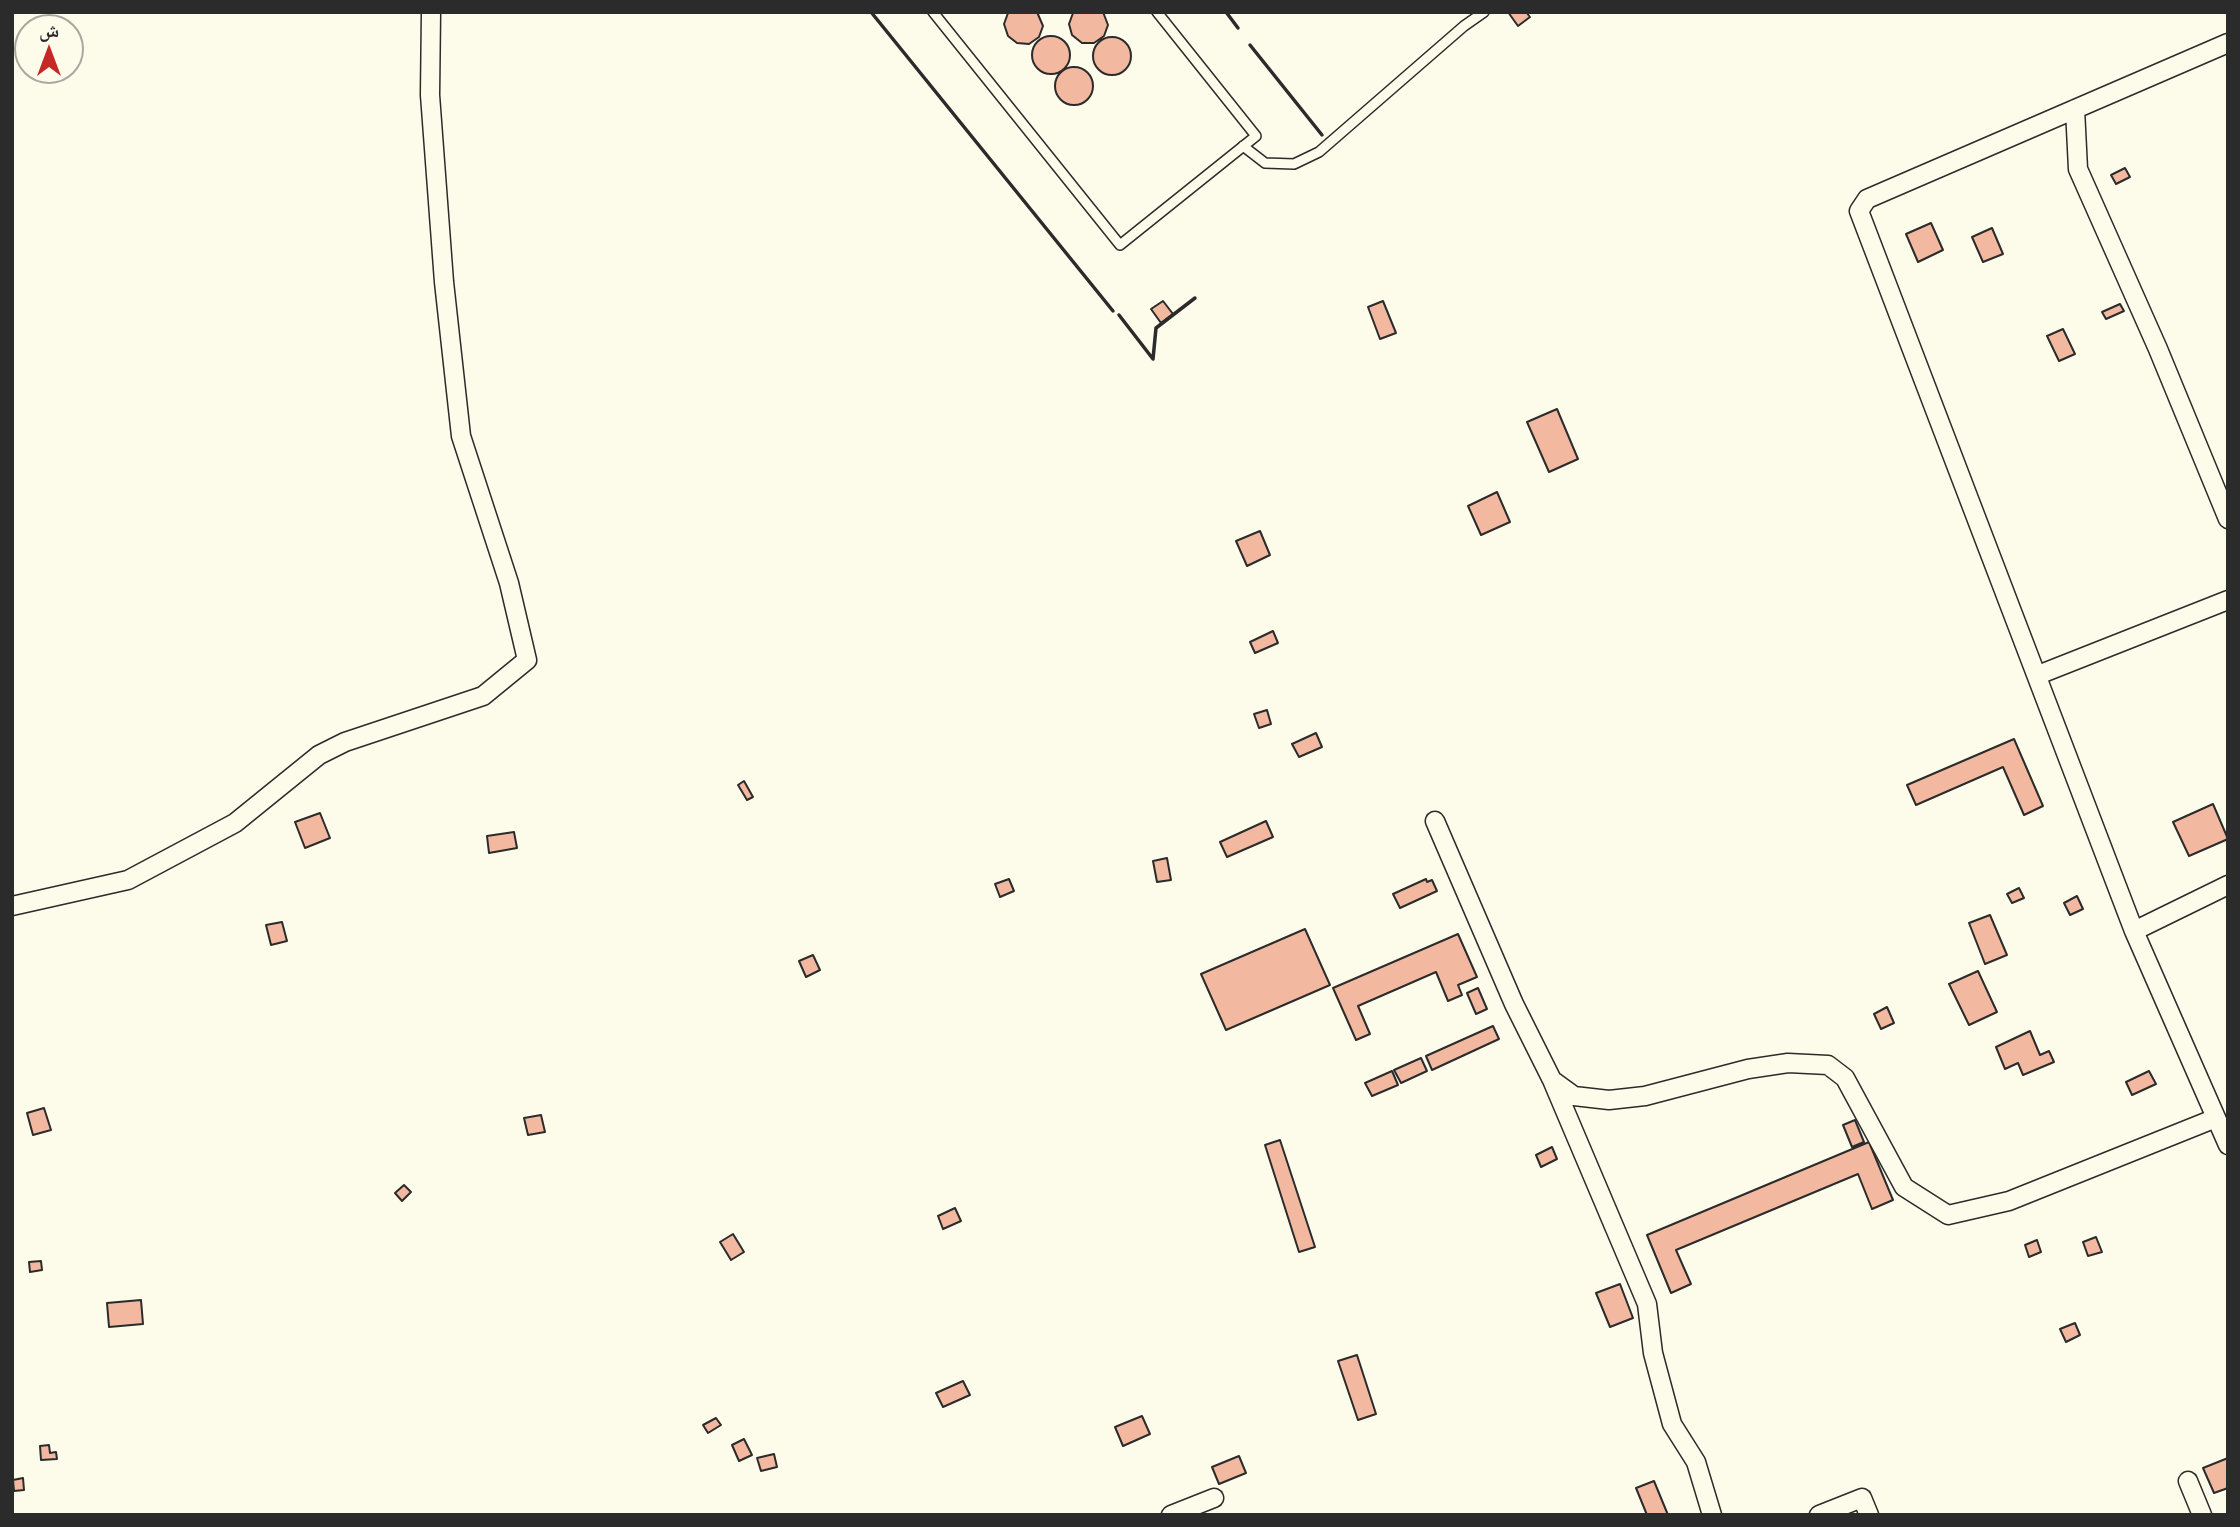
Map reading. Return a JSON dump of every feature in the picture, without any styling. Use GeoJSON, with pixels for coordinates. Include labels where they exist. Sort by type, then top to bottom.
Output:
{"type":"FeatureCollection","features":[{"type":"Feature","properties":{"kind":"street"},"geometry":{"type":"LineString","coordinates":[[12,906],[128,880],[235,823],[319,755],[345,742],[483,696],[527,660],[509,583],[461,436],[443,282],[430,94],[431,12]]}},
{"type":"Feature","properties":{"kind":"street"},"geometry":{"type":"LineString","coordinates":[[2228,43],[1867,199],[1859,211],[2134,932],[2228,1145]]}},
{"type":"Feature","properties":{"kind":"street"},"geometry":{"type":"LineString","coordinates":[[2075,109],[2078,169],[2158,349],[2228,519]]}},
{"type":"Feature","properties":{"kind":"street"},"geometry":{"type":"LineString","coordinates":[[2038,675],[2228,600]]}},
{"type":"Feature","properties":{"kind":"street"},"geometry":{"type":"LineString","coordinates":[[1436,821],[1514,1004],[1552,1080],[1647,1304],[1653,1353],[1672,1424],[1696,1462],[1712,1515]]}},
{"type":"Feature","properties":{"kind":"street"},"geometry":{"type":"LineString","coordinates":[[2134,932],[2228,885]]}},
{"type":"Feature","properties":{"kind":"street"},"geometry":{"type":"LineString","coordinates":[[1552,1080],[1574,1096],[1609,1100],[1645,1096],[1748,1069],[1788,1063],[1828,1065],[1845,1078],[1904,1187],[1948,1215],[2009,1201],[2216,1118]]}},
{"type":"Feature","properties":{"kind":"street"},"geometry":{"type":"LineString","coordinates":[[2188,1481],[2202,1515]]}},
{"type":"Feature","properties":{"kind":"street"},"geometry":{"type":"LineString","coordinates":[[1171,1515],[1214,1498]]}},
{"type":"Feature","properties":{"kind":"street"},"geometry":{"type":"LineString","coordinates":[[1819,1515],[1862,1498],[1869,1515]]}},
{"type":"Feature","properties":{"kind":"lane"},"geometry":{"type":"LineString","coordinates":[[933,12],[1120,245],[1256,136],[1157,12]]}},
{"type":"Feature","properties":{"kind":"lane"},"geometry":{"type":"LineString","coordinates":[[1244,146],[1265,163],[1294,164],[1319,152],[1483,12]]}},
{"type":"Feature","properties":{"kind":"building"},"geometry":{"type":"Polygon","coordinates":[[[1037,12],[1043,26],[1039,37],[1029,44],[1017,43],[1008,36],[1004,24],[1008,13],[1037,12]]]}},
{"type":"Feature","properties":{"kind":"building"},"geometry":{"type":"Polygon","coordinates":[[[1103,12],[1108,25],[1104,36],[1094,43],[1082,43],[1072,35],[1069,24],[1073,13],[1103,12]]]}},
{"type":"Feature","properties":{"kind":"building"},"geometry":{"type":"Polygon","coordinates":[[[1508,12],[1526,12],[1530,17],[1518,26],[1508,12]]]}},
{"type":"Feature","properties":{"kind":"building"},"geometry":{"type":"Polygon","coordinates":[[[1051,36],[1064,42],[1070,55],[1064,68],[1051,74],[1038,68],[1032,55],[1038,42],[1051,36]]]}},
{"type":"Feature","properties":{"kind":"building"},"geometry":{"type":"Polygon","coordinates":[[[1112,37],[1125,43],[1131,56],[1125,69],[1112,75],[1099,69],[1093,56],[1099,43],[1112,37]]]}},
{"type":"Feature","properties":{"kind":"building"},"geometry":{"type":"Polygon","coordinates":[[[1074,67],[1087,73],[1093,86],[1087,99],[1074,105],[1061,99],[1055,86],[1061,73],[1074,67]]]}},
{"type":"Feature","properties":{"kind":"building"},"geometry":{"type":"Polygon","coordinates":[[[2125,168],[2130,177],[2116,184],[2111,175],[2125,168]]]}},
{"type":"Feature","properties":{"kind":"building"},"geometry":{"type":"Polygon","coordinates":[[[1931,223],[1943,250],[1918,262],[1906,234],[1931,223]]]}},
{"type":"Feature","properties":{"kind":"building"},"geometry":{"type":"Polygon","coordinates":[[[1992,228],[2003,254],[1983,262],[1972,237],[1992,228]]]}},
{"type":"Feature","properties":{"kind":"building"},"geometry":{"type":"Polygon","coordinates":[[[1163,301],[1173,314],[1161,323],[1151,309],[1163,301]]]}},
{"type":"Feature","properties":{"kind":"building"},"geometry":{"type":"Polygon","coordinates":[[[1383,301],[1396,333],[1380,339],[1368,307],[1383,301]]]}},
{"type":"Feature","properties":{"kind":"building"},"geometry":{"type":"Polygon","coordinates":[[[2120,304],[2124,311],[2106,319],[2102,312],[2120,304]]]}},
{"type":"Feature","properties":{"kind":"building"},"geometry":{"type":"Polygon","coordinates":[[[2063,329],[2075,354],[2059,361],[2047,336],[2063,329]]]}},
{"type":"Feature","properties":{"kind":"building"},"geometry":{"type":"Polygon","coordinates":[[[1557,409],[1578,459],[1549,472],[1527,422],[1557,409]]]}},
{"type":"Feature","properties":{"kind":"building"},"geometry":{"type":"Polygon","coordinates":[[[1497,492],[1510,522],[1481,535],[1468,506],[1497,492]]]}},
{"type":"Feature","properties":{"kind":"building"},"geometry":{"type":"Polygon","coordinates":[[[1260,531],[1270,555],[1247,566],[1236,541],[1260,531]]]}},
{"type":"Feature","properties":{"kind":"building"},"geometry":{"type":"Polygon","coordinates":[[[1273,631],[1278,643],[1255,653],[1250,642],[1273,631]]]}},
{"type":"Feature","properties":{"kind":"building"},"geometry":{"type":"Polygon","coordinates":[[[1267,710],[1271,724],[1259,728],[1254,714],[1267,710]]]}},
{"type":"Feature","properties":{"kind":"building"},"geometry":{"type":"Polygon","coordinates":[[[1316,733],[1322,747],[1299,757],[1292,744],[1316,733]]]}},
{"type":"Feature","properties":{"kind":"building"},"geometry":{"type":"Polygon","coordinates":[[[2014,739],[2043,806],[2024,815],[2003,767],[1916,805],[1907,785],[2014,739]]]}},
{"type":"Feature","properties":{"kind":"building"},"geometry":{"type":"Polygon","coordinates":[[[744,781],[753,797],[747,800],[738,785],[744,781]]]}},
{"type":"Feature","properties":{"kind":"building"},"geometry":{"type":"Polygon","coordinates":[[[2213,804],[2228,839],[2189,856],[2173,822],[2213,804]]]}},
{"type":"Feature","properties":{"kind":"building"},"geometry":{"type":"Polygon","coordinates":[[[320,813],[330,838],[305,848],[295,822],[320,813]]]}},
{"type":"Feature","properties":{"kind":"building"},"geometry":{"type":"Polygon","coordinates":[[[1266,821],[1273,837],[1227,857],[1220,842],[1266,821]]]}},
{"type":"Feature","properties":{"kind":"building"},"geometry":{"type":"Polygon","coordinates":[[[514,832],[517,848],[489,853],[487,836],[514,832]]]}},
{"type":"Feature","properties":{"kind":"building"},"geometry":{"type":"Polygon","coordinates":[[[1167,858],[1171,880],[1157,882],[1153,861],[1167,858]]]}},
{"type":"Feature","properties":{"kind":"building"},"geometry":{"type":"Polygon","coordinates":[[[1009,879],[1014,891],[1000,897],[995,884],[1009,879]]]}},
{"type":"Feature","properties":{"kind":"building"},"geometry":{"type":"Polygon","coordinates":[[[1426,879],[1427,882],[1432,880],[1437,891],[1400,908],[1393,894],[1426,879]]]}},
{"type":"Feature","properties":{"kind":"building"},"geometry":{"type":"Polygon","coordinates":[[[2019,888],[2024,898],[2012,903],[2007,894],[2019,888]]]}},
{"type":"Feature","properties":{"kind":"building"},"geometry":{"type":"Polygon","coordinates":[[[2077,896],[2083,909],[2070,915],[2064,903],[2077,896]]]}},
{"type":"Feature","properties":{"kind":"building"},"geometry":{"type":"Polygon","coordinates":[[[1990,915],[2007,955],[1985,964],[1969,923],[1990,915]]]}},
{"type":"Feature","properties":{"kind":"building"},"geometry":{"type":"Polygon","coordinates":[[[282,922],[287,941],[271,945],[266,925],[282,922]]]}},
{"type":"Feature","properties":{"kind":"building"},"geometry":{"type":"Polygon","coordinates":[[[1305,929],[1330,985],[1226,1030],[1201,974],[1305,929]]]}},
{"type":"Feature","properties":{"kind":"building"},"geometry":{"type":"Polygon","coordinates":[[[1458,934],[1477,977],[1458,985],[1462,995],[1448,1001],[1436,972],[1358,1006],[1370,1034],[1356,1040],[1333,988],[1458,934]]]}},
{"type":"Feature","properties":{"kind":"building"},"geometry":{"type":"Polygon","coordinates":[[[813,955],[820,970],[806,977],[799,961],[813,955]]]}},
{"type":"Feature","properties":{"kind":"building"},"geometry":{"type":"Polygon","coordinates":[[[1978,971],[1997,1012],[1969,1025],[1949,984],[1978,971]]]}},
{"type":"Feature","properties":{"kind":"building"},"geometry":{"type":"Polygon","coordinates":[[[1478,988],[1487,1009],[1476,1014],[1467,993],[1478,988]]]}},
{"type":"Feature","properties":{"kind":"building"},"geometry":{"type":"Polygon","coordinates":[[[1887,1007],[1894,1023],[1881,1029],[1874,1014],[1887,1007]]]}},
{"type":"Feature","properties":{"kind":"building"},"geometry":{"type":"Polygon","coordinates":[[[1493,1026],[1499,1039],[1432,1070],[1426,1056],[1493,1026]]]}},
{"type":"Feature","properties":{"kind":"building"},"geometry":{"type":"Polygon","coordinates":[[[2030,1031],[2040,1055],[2049,1051],[2054,1062],[2023,1075],[2018,1063],[2005,1069],[1996,1047],[2030,1031]]]}},
{"type":"Feature","properties":{"kind":"building"},"geometry":{"type":"Polygon","coordinates":[[[1421,1058],[1427,1071],[1401,1083],[1394,1070],[1421,1058]]]}},
{"type":"Feature","properties":{"kind":"building"},"geometry":{"type":"Polygon","coordinates":[[[1392,1071],[1398,1085],[1372,1096],[1365,1083],[1392,1071]]]}},
{"type":"Feature","properties":{"kind":"building"},"geometry":{"type":"Polygon","coordinates":[[[2149,1071],[2156,1084],[2132,1095],[2126,1082],[2149,1071]]]}},
{"type":"Feature","properties":{"kind":"building"},"geometry":{"type":"Polygon","coordinates":[[[44,1108],[51,1130],[33,1135],[27,1113],[44,1108]]]}},
{"type":"Feature","properties":{"kind":"building"},"geometry":{"type":"Polygon","coordinates":[[[541,1115],[545,1132],[528,1135],[524,1118],[541,1115]]]}},
{"type":"Feature","properties":{"kind":"building"},"geometry":{"type":"Polygon","coordinates":[[[1855,1120],[1864,1142],[1852,1147],[1843,1125],[1855,1120]]]}},
{"type":"Feature","properties":{"kind":"building"},"geometry":{"type":"Polygon","coordinates":[[[1280,1140],[1315,1247],[1299,1252],[1265,1145],[1280,1140]]]}},
{"type":"Feature","properties":{"kind":"building"},"geometry":{"type":"Polygon","coordinates":[[[1869,1142],[1893,1200],[1872,1209],[1858,1174],[1676,1250],[1691,1284],[1671,1293],[1647,1235],[1869,1142]]]}},
{"type":"Feature","properties":{"kind":"building"},"geometry":{"type":"Polygon","coordinates":[[[1552,1147],[1557,1159],[1541,1167],[1536,1155],[1552,1147]]]}},
{"type":"Feature","properties":{"kind":"building"},"geometry":{"type":"Polygon","coordinates":[[[404,1185],[411,1192],[402,1201],[395,1193],[404,1185]]]}},
{"type":"Feature","properties":{"kind":"building"},"geometry":{"type":"Polygon","coordinates":[[[955,1208],[961,1221],[943,1229],[938,1216],[955,1208]]]}},
{"type":"Feature","properties":{"kind":"building"},"geometry":{"type":"Polygon","coordinates":[[[733,1234],[744,1252],[731,1260],[720,1242],[733,1234]]]}},
{"type":"Feature","properties":{"kind":"building"},"geometry":{"type":"Polygon","coordinates":[[[2096,1237],[2102,1252],[2088,1256],[2083,1242],[2096,1237]]]}},
{"type":"Feature","properties":{"kind":"building"},"geometry":{"type":"Polygon","coordinates":[[[2037,1240],[2041,1252],[2029,1257],[2025,1245],[2037,1240]]]}},
{"type":"Feature","properties":{"kind":"building"},"geometry":{"type":"Polygon","coordinates":[[[41,1261],[42,1270],[30,1272],[29,1262],[41,1261]]]}},
{"type":"Feature","properties":{"kind":"building"},"geometry":{"type":"Polygon","coordinates":[[[1620,1284],[1633,1318],[1610,1327],[1596,1293],[1620,1284]]]}},
{"type":"Feature","properties":{"kind":"building"},"geometry":{"type":"Polygon","coordinates":[[[141,1300],[143,1324],[109,1327],[107,1303],[141,1300]]]}},
{"type":"Feature","properties":{"kind":"building"},"geometry":{"type":"Polygon","coordinates":[[[2075,1323],[2080,1335],[2066,1342],[2060,1329],[2075,1323]]]}},
{"type":"Feature","properties":{"kind":"building"},"geometry":{"type":"Polygon","coordinates":[[[1357,1355],[1376,1414],[1358,1420],[1338,1361],[1357,1355]]]}},
{"type":"Feature","properties":{"kind":"building"},"geometry":{"type":"Polygon","coordinates":[[[963,1381],[970,1395],[943,1407],[936,1393],[963,1381]]]}},
{"type":"Feature","properties":{"kind":"building"},"geometry":{"type":"Polygon","coordinates":[[[1142,1416],[1150,1434],[1123,1446],[1115,1427],[1142,1416]]]}},
{"type":"Feature","properties":{"kind":"building"},"geometry":{"type":"Polygon","coordinates":[[[716,1418],[721,1425],[708,1433],[703,1425],[716,1418]]]}},
{"type":"Feature","properties":{"kind":"building"},"geometry":{"type":"Polygon","coordinates":[[[744,1439],[752,1455],[739,1461],[732,1445],[744,1439]]]}},
{"type":"Feature","properties":{"kind":"building"},"geometry":{"type":"Polygon","coordinates":[[[49,1445],[50,1453],[56,1452],[57,1459],[41,1460],[40,1446],[49,1445]]]}},
{"type":"Feature","properties":{"kind":"building"},"geometry":{"type":"Polygon","coordinates":[[[774,1454],[777,1467],[761,1471],[757,1458],[774,1454]]]}},
{"type":"Feature","properties":{"kind":"building"},"geometry":{"type":"Polygon","coordinates":[[[1239,1456],[1246,1473],[1219,1484],[1212,1467],[1239,1456]]]}},
{"type":"Feature","properties":{"kind":"building"},"geometry":{"type":"Polygon","coordinates":[[[2228,1458],[2228,1488],[2214,1493],[2203,1468],[2228,1458]]]}},
{"type":"Feature","properties":{"kind":"building"},"geometry":{"type":"Polygon","coordinates":[[[23,1478],[24,1490],[14,1491],[13,1480],[23,1478]]]}},
{"type":"Feature","properties":{"kind":"building"},"geometry":{"type":"Polygon","coordinates":[[[1654,1481],[1668,1515],[1647,1515],[1636,1488],[1654,1481]]]}},
{"type":"Feature","properties":{"kind":"wall"},"geometry":{"type":"LineString","coordinates":[[871,12],[1113,311]]}},
{"type":"Feature","properties":{"kind":"wall"},"geometry":{"type":"LineString","coordinates":[[1226,12],[1238,28]]}},
{"type":"Feature","properties":{"kind":"wall"},"geometry":{"type":"LineString","coordinates":[[1250,45],[1322,135]]}},
{"type":"Feature","properties":{"kind":"wall"},"geometry":{"type":"LineString","coordinates":[[1119,315],[1153,359],[1156,328],[1195,298]]}}]}
